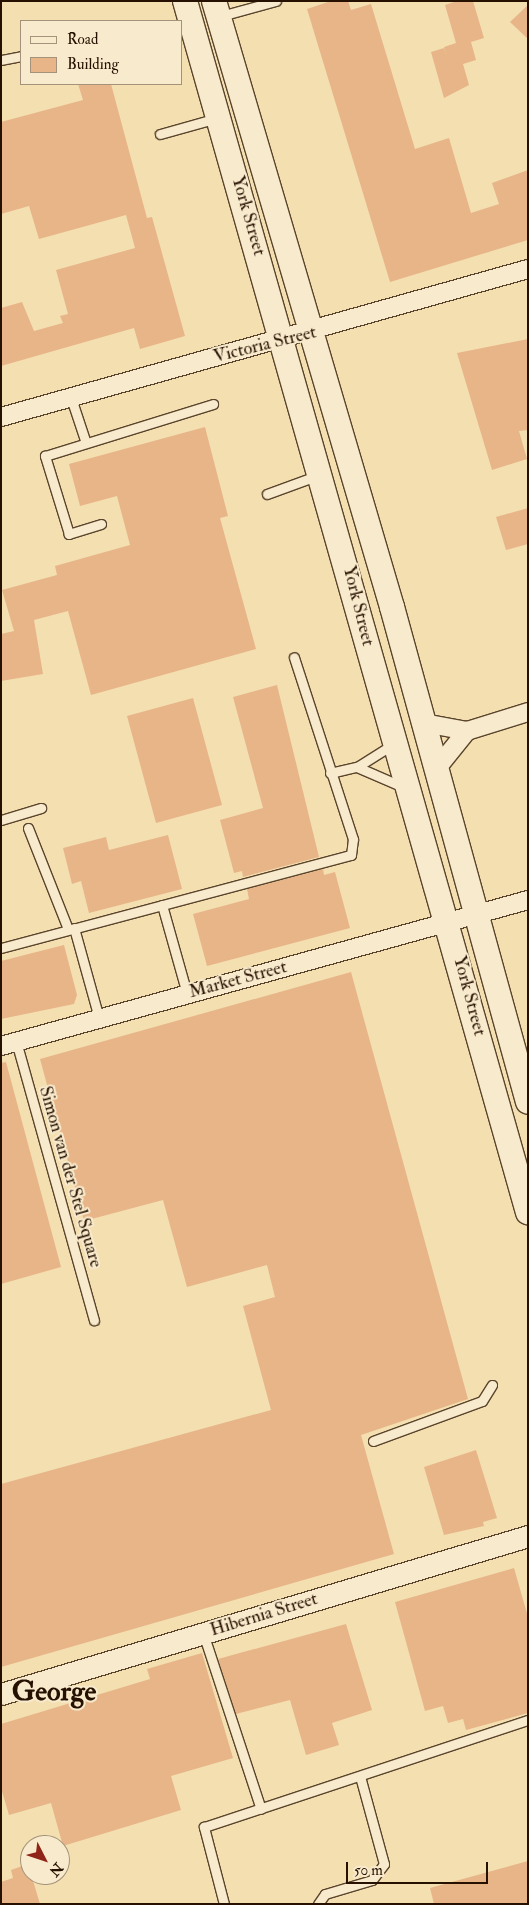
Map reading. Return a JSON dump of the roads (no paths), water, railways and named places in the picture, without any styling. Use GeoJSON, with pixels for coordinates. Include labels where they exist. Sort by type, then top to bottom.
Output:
{"type":"FeatureCollection","features":[{"type":"Feature","properties":{"kind":"main road","name":"York Street"},"geometry":{"type":"LineString","coordinates":[[185,1],[188,33],[219,117],[322,474],[528,1212]]}},
{"type":"Feature","properties":{"kind":"main road","name":"York Street"},"geometry":{"type":"LineString","coordinates":[[216,9],[308,334],[437,768],[476,916],[522,1056],[528,1102]]}},
{"type":"Feature","properties":{"kind":"street","name":"Victoria Street"},"geometry":{"type":"LineString","coordinates":[[1,417],[308,334],[528,269]]}},
{"type":"Feature","properties":{"kind":"street"},"geometry":{"type":"LineString","coordinates":[[424,723],[467,731],[528,712]]}},
{"type":"Feature","properties":{"kind":"street"},"geometry":{"type":"LineString","coordinates":[[437,768],[467,731]]}},
{"type":"Feature","properties":{"kind":"street","name":"Market Street"},"geometry":{"type":"LineString","coordinates":[[9,1043],[476,916],[528,900]]}},
{"type":"Feature","properties":{"kind":"street","name":"Hibernia Street"},"geometry":{"type":"LineString","coordinates":[[1,1694],[528,1536]]}},
{"type":"Feature","properties":{"kind":"lane"},"geometry":{"type":"LineString","coordinates":[[216,9],[276,1]]}},
{"type":"Feature","properties":{"kind":"lane"},"geometry":{"type":"LineString","coordinates":[[1,60],[20,56]]}},
{"type":"Feature","properties":{"kind":"lane"},"geometry":{"type":"LineString","coordinates":[[160,134],[219,117]]}},
{"type":"Feature","properties":{"kind":"lane"},"geometry":{"type":"LineString","coordinates":[[71,398],[86,444]]}},
{"type":"Feature","properties":{"kind":"lane"},"geometry":{"type":"LineString","coordinates":[[101,524],[69,534],[45,456],[214,404]]}},
{"type":"Feature","properties":{"kind":"lane"},"geometry":{"type":"LineString","coordinates":[[267,494],[322,474]]}},
{"type":"Feature","properties":{"kind":"lane"},"geometry":{"type":"LineString","coordinates":[[1,948],[71,928],[348,858],[354,847],[353,840],[294,656]]}},
{"type":"Feature","properties":{"kind":"lane"},"geometry":{"type":"LineString","coordinates":[[330,772],[357,767],[397,742]]}},
{"type":"Feature","properties":{"kind":"lane"},"geometry":{"type":"LineString","coordinates":[[357,767],[410,791]]}},
{"type":"Feature","properties":{"kind":"lane"},"geometry":{"type":"LineString","coordinates":[[1,820],[41,808]]}},
{"type":"Feature","properties":{"kind":"lane"},"geometry":{"type":"LineString","coordinates":[[28,828],[71,928],[99,1018]]}},
{"type":"Feature","properties":{"kind":"lane"},"geometry":{"type":"LineString","coordinates":[[162,905],[187,994]]}},
{"type":"Feature","properties":{"kind":"lane","name":"Simon van der Stel Square"},"geometry":{"type":"LineString","coordinates":[[9,1043],[94,1320]]}},
{"type":"Feature","properties":{"kind":"lane"},"geometry":{"type":"LineString","coordinates":[[372,1441],[482,1401],[492,1385]]}},
{"type":"Feature","properties":{"kind":"lane"},"geometry":{"type":"LineString","coordinates":[[202,1633],[260,1809]]}},
{"type":"Feature","properties":{"kind":"lane"},"geometry":{"type":"LineString","coordinates":[[224,1904],[204,1827],[528,1720]]}},
{"type":"Feature","properties":{"kind":"lane"},"geometry":{"type":"LineString","coordinates":[[318,1904],[325,1894],[372,1880],[384,1864],[360,1776]]}},
{"type":"Feature","properties":{"kind":"district","name":"George"},"geometry":{"type":"Point","coordinates":[54,1692]}}]}
